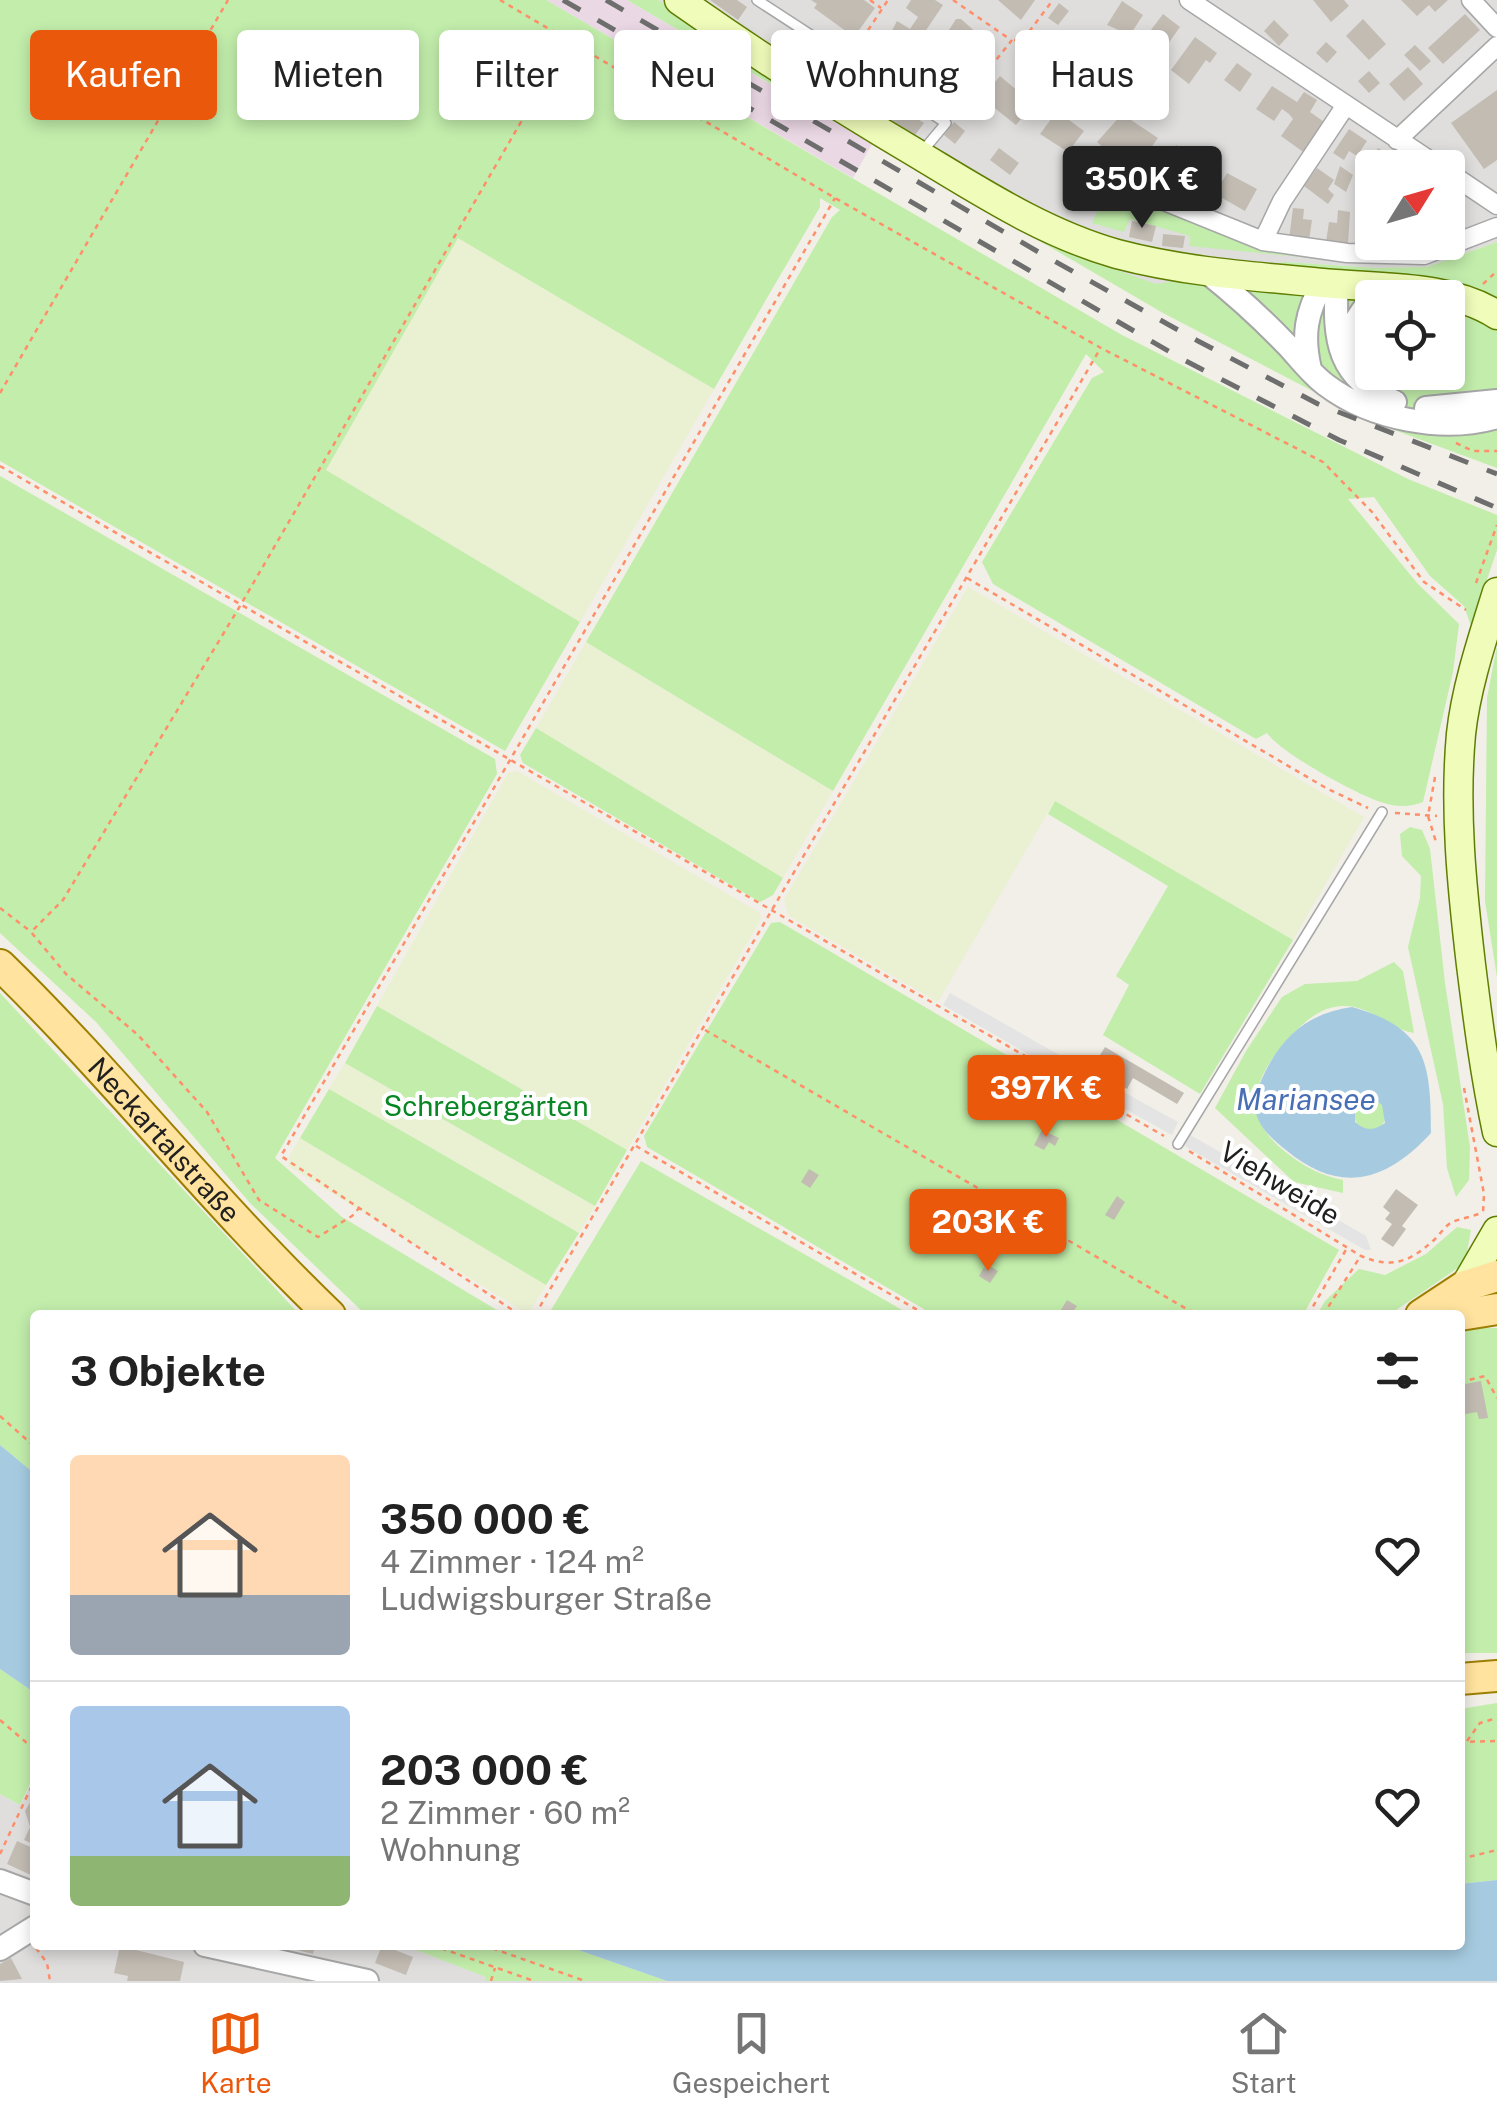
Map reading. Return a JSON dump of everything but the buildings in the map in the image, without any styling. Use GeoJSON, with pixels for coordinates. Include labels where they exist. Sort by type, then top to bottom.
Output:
{"type":"FeatureCollection","features":[{"type":"Feature","properties":{"kind":"main road"},"geometry":{"type":"LineString","coordinates":[[679,0],[803,85],[991,198],[1066,238],[1158,264],[1355,289]]}},
{"type":"Feature","properties":{"kind":"main road"},"geometry":{"type":"LineString","coordinates":[[1465,301],[1497,316]]}},
{"type":"Feature","properties":{"kind":"main road"},"geometry":{"type":"LineString","coordinates":[[1497,592],[1462,731],[1458,816],[1462,886],[1484,1074],[1497,1132]]}},
{"type":"Feature","properties":{"kind":"main road","name":"Neckartalstraße"},"geometry":{"type":"LineString","coordinates":[[0,965],[80,1045],[238,1222],[325,1310]]}},
{"type":"Feature","properties":{"kind":"main road"},"geometry":{"type":"LineString","coordinates":[[1462,1300],[1490,1222]]}},
{"type":"Feature","properties":{"kind":"main road"},"geometry":{"type":"LineString","coordinates":[[1435,1310],[1462,1300],[1497,1276]]}},
{"type":"Feature","properties":{"kind":"main road"},"geometry":{"type":"LineString","coordinates":[[1462,1300],[1497,1309]]}},
{"type":"Feature","properties":{"kind":"main road"},"geometry":{"type":"LineString","coordinates":[[1465,1678],[1497,1676]]}},
{"type":"Feature","properties":{"kind":"street"},"geometry":{"type":"LineString","coordinates":[[1189,0],[1413,150]]}},
{"type":"Feature","properties":{"kind":"street"},"geometry":{"type":"LineString","coordinates":[[1471,0],[1497,28]]}},
{"type":"Feature","properties":{"kind":"street"},"geometry":{"type":"LineString","coordinates":[[1397,140],[1497,46]]}},
{"type":"Feature","properties":{"kind":"street"},"geometry":{"type":"LineString","coordinates":[[1263,241],[1282,201],[1346,106]]}},
{"type":"Feature","properties":{"kind":"street"},"geometry":{"type":"LineString","coordinates":[[1465,183],[1497,205]]}},
{"type":"Feature","properties":{"kind":"street"},"geometry":{"type":"LineString","coordinates":[[1137,190],[1263,241],[1347,253],[1424,256],[1497,227]]}},
{"type":"Feature","properties":{"kind":"street"},"geometry":{"type":"LineString","coordinates":[[1208,272],[1250,307],[1325,385],[1392,416],[1420,422],[1457,423],[1494,410]]}},
{"type":"Feature","properties":{"kind":"street"},"geometry":{"type":"LineString","coordinates":[[1310,369],[1304,344],[1306,321],[1330,283]]}},
{"type":"Feature","properties":{"kind":"street"},"geometry":{"type":"LineString","coordinates":[[1330,283],[1343,359],[1372,392],[1418,408],[1494,410]]}},
{"type":"Feature","properties":{"kind":"street"},"geometry":{"type":"LineString","coordinates":[[1343,359],[1355,323]]}},
{"type":"Feature","properties":{"kind":"street"},"geometry":{"type":"LineString","coordinates":[[0,1881],[30,1892]]}},
{"type":"Feature","properties":{"kind":"street"},"geometry":{"type":"LineString","coordinates":[[0,1949],[30,1931]]}},
{"type":"Feature","properties":{"kind":"street"},"geometry":{"type":"LineString","coordinates":[[227,1950],[367,1981]]}},
{"type":"Feature","properties":{"kind":"lane"},"geometry":{"type":"LineString","coordinates":[[758,0],[802,30]]}},
{"type":"Feature","properties":{"kind":"lane"},"geometry":{"type":"LineString","coordinates":[[920,155],[946,122],[943,120]]}},
{"type":"Feature","properties":{"kind":"lane"},"geometry":{"type":"LineString","coordinates":[[1178,1144],[1382,812]]}},
{"type":"Feature","properties":{"kind":"path"},"geometry":{"type":"LineString","coordinates":[[0,393],[228,0]]}},
{"type":"Feature","properties":{"kind":"path"},"geometry":{"type":"LineString","coordinates":[[500,0],[550,30]]}},
{"type":"Feature","properties":{"kind":"path"},"geometry":{"type":"LineString","coordinates":[[870,0],[882,8]]}},
{"type":"Feature","properties":{"kind":"path"},"geometry":{"type":"LineString","coordinates":[[868,30],[888,0]]}},
{"type":"Feature","properties":{"kind":"path"},"geometry":{"type":"LineString","coordinates":[[952,0],[1012,40],[1022,41],[1053,0]]}},
{"type":"Feature","properties":{"kind":"path"},"geometry":{"type":"LineString","coordinates":[[986,30],[989,24]]}},
{"type":"Feature","properties":{"kind":"path"},"geometry":{"type":"LineString","coordinates":[[946,122],[1012,40]]}},
{"type":"Feature","properties":{"kind":"path"},"geometry":{"type":"LineString","coordinates":[[594,56],[1101,348],[1323,462],[1372,512],[1424,582],[1466,610]]}},
{"type":"Feature","properties":{"kind":"path"},"geometry":{"type":"LineString","coordinates":[[32,932],[63,900],[240,606],[522,120]]}},
{"type":"Feature","properties":{"kind":"path"},"geometry":{"type":"LineString","coordinates":[[513,1310],[281,1156],[836,198]]}},
{"type":"Feature","properties":{"kind":"path"},"geometry":{"type":"LineString","coordinates":[[538,1310],[1101,348]]}},
{"type":"Feature","properties":{"kind":"path"},"geometry":{"type":"LineString","coordinates":[[1488,450],[1497,451]]}},
{"type":"Feature","properties":{"kind":"path","name":"Viehweide"},"geometry":{"type":"LineString","coordinates":[[0,466],[1178,1144],[1361,1256]]}},
{"type":"Feature","properties":{"kind":"path"},"geometry":{"type":"LineString","coordinates":[[966,577],[1356,804],[1382,812],[1458,816]]}},
{"type":"Feature","properties":{"kind":"path"},"geometry":{"type":"LineString","coordinates":[[0,908],[32,932],[66,974],[138,1035],[206,1112],[260,1200],[318,1237],[360,1207]]}},
{"type":"Feature","properties":{"kind":"path"},"geometry":{"type":"LineString","coordinates":[[704,1030],[1187,1310]]}},
{"type":"Feature","properties":{"kind":"path"},"geometry":{"type":"LineString","coordinates":[[635,1145],[917,1310]]}},
{"type":"Feature","properties":{"kind":"path"},"geometry":{"type":"LineString","coordinates":[[1326,1310],[1361,1256],[1376,1262],[1400,1263],[1451,1223],[1490,1222]]}},
{"type":"Feature","properties":{"kind":"path"},"geometry":{"type":"LineString","coordinates":[[1311,1310],[1347,1248]]}},
{"type":"Feature","properties":{"kind":"path"},"geometry":{"type":"LineString","coordinates":[[1465,1381],[1486,1376],[1497,1398]]}},
{"type":"Feature","properties":{"kind":"path"},"geometry":{"type":"LineString","coordinates":[[0,1416],[30,1443]]}},
{"type":"Feature","properties":{"kind":"path"},"geometry":{"type":"LineString","coordinates":[[1497,1718],[1475,1727],[1467,1741],[1497,1741]]}},
{"type":"Feature","properties":{"kind":"path"},"geometry":{"type":"LineString","coordinates":[[0,1720],[30,1745]]}},
{"type":"Feature","properties":{"kind":"path"},"geometry":{"type":"LineString","coordinates":[[0,1854],[30,1790]]}},
{"type":"Feature","properties":{"kind":"path"},"geometry":{"type":"LineString","coordinates":[[1465,1858],[1497,1850]]}},
{"type":"Feature","properties":{"kind":"path"},"geometry":{"type":"LineString","coordinates":[[41,1950],[48,1963],[50,1981]]}},
{"type":"Feature","properties":{"kind":"path"},"geometry":{"type":"LineString","coordinates":[[447,1950],[534,1981]]}},
{"type":"Feature","properties":{"kind":"path"},"geometry":{"type":"LineString","coordinates":[[498,1950],[585,1981]]}},
{"type":"Feature","properties":{"kind":"path"},"geometry":{"type":"LineString","coordinates":[[491,1981],[495,1966]]}},
{"type":"Feature","properties":{"kind":"shaded area"},"geometry":{"type":"Polygon","coordinates":[[[546,0],[627,0],[678,30],[614,30],[614,39],[546,0]]]}},
{"type":"Feature","properties":{"kind":"shaded area"},"geometry":{"type":"Polygon","coordinates":[[[658,0],[1497,0],[1497,242],[1465,253],[1465,150],[1355,150],[1355,260],[1447,260],[1427,267],[1377,268],[1285,262],[1156,285],[1054,247],[843,120],[995,120],[995,30],[771,30],[771,73],[751,60],[751,30],[704,30],[658,0]]]}},
{"type":"Feature","properties":{"kind":"shaded area"},"geometry":{"type":"Polygon","coordinates":[[[751,73],[771,85],[771,120],[831,120],[872,144],[853,178],[751,119],[751,73]]]}},
{"type":"Feature","properties":{"kind":"shaded area"},"geometry":{"type":"Polygon","coordinates":[[[950,993],[1063,1057],[1056,1070],[943,1005],[950,993]]]}},
{"type":"Feature","properties":{"kind":"shaded area"},"geometry":{"type":"Polygon","coordinates":[[[1087,1072],[1178,1122],[1172,1135],[1080,1084],[1087,1072]]]}},
{"type":"Feature","properties":{"kind":"shaded area"},"geometry":{"type":"Polygon","coordinates":[[[1187,1133],[1366,1236],[1371,1250],[1181,1144],[1187,1133]]]}},
{"type":"Feature","properties":{"kind":"shaded area"},"geometry":{"type":"Polygon","coordinates":[[[30,1786],[30,1950],[416,1950],[487,1977],[486,1981],[0,1981],[0,1794],[20,1805],[30,1786]]]}},
{"type":"Feature","properties":{"kind":"green space"},"geometry":{"type":"Polygon","coordinates":[[[0,0],[546,0],[614,40],[614,120],[751,119],[1122,335],[1408,479],[1497,515],[1497,550],[1471,626],[1464,606],[1430,576],[1374,497],[1348,499],[1417,583],[1459,624],[1453,672],[1423,802],[1394,805],[1357,792],[1304,762],[1267,733],[1256,739],[993,584],[982,562],[1092,378],[1104,372],[1086,354],[833,791],[586,642],[832,217],[840,210],[820,198],[820,207],[714,389],[458,238],[326,470],[580,622],[505,751],[0,461],[0,0]]]}},
{"type":"Feature","properties":{"kind":"green space"},"geometry":{"type":"Polygon","coordinates":[[[627,0],[658,0],[704,30],[678,30],[627,0]]]}},
{"type":"Feature","properties":{"kind":"green space"},"geometry":{"type":"Polygon","coordinates":[[[751,60],[771,73],[771,84],[751,72],[751,60]]]}},
{"type":"Feature","properties":{"kind":"green space"},"geometry":{"type":"Polygon","coordinates":[[[832,120],[843,120],[1053,247],[1156,284],[1285,262],[1427,267],[1447,260],[1465,260],[1465,253],[1497,242],[1497,468],[1370,421],[1163,313],[832,120]]]}},
{"type":"Feature","properties":{"kind":"green space"},"geometry":{"type":"Polygon","coordinates":[[[1129,192],[1341,257],[1341,261],[1189,246],[1190,236],[1130,219],[1124,232],[1092,223],[1104,196],[1121,198],[1129,192]]]}},
{"type":"Feature","properties":{"kind":"green space"},"geometry":{"type":"Polygon","coordinates":[[[458,237],[714,389],[580,622],[326,470],[458,237]]]}},
{"type":"Feature","properties":{"kind":"green space"},"geometry":{"type":"Polygon","coordinates":[[[0,476],[495,759],[497,774],[275,1158],[342,1217],[497,1310],[361,1310],[250,1203],[96,1022],[0,933],[0,476]]]}},
{"type":"Feature","properties":{"kind":"green space"},"geometry":{"type":"Polygon","coordinates":[[[968,587],[1364,817],[1293,940],[1054,802],[938,1002],[789,916],[784,900],[968,587]]]}},
{"type":"Feature","properties":{"kind":"green space"},"geometry":{"type":"Polygon","coordinates":[[[586,642],[833,791],[783,878],[536,728],[586,642]]]}},
{"type":"Feature","properties":{"kind":"green space"},"geometry":{"type":"Polygon","coordinates":[[[1497,646],[1497,977],[1485,901],[1487,698],[1497,646]]]}},
{"type":"Feature","properties":{"kind":"green space"},"geometry":{"type":"Polygon","coordinates":[[[536,728],[783,878],[773,895],[760,902],[523,763],[520,755],[536,728]]]}},
{"type":"Feature","properties":{"kind":"green space"},"geometry":{"type":"Polygon","coordinates":[[[517,771],[760,913],[761,919],[627,1150],[377,1006],[508,773],[517,771]]]}},
{"type":"Feature","properties":{"kind":"green space"},"geometry":{"type":"Polygon","coordinates":[[[1055,801],[1293,940],[1200,1094],[1103,1035],[1129,985],[1116,976],[1168,886],[1048,814],[1055,801]]]}},
{"type":"Feature","properties":{"kind":"green space"},"geometry":{"type":"Polygon","coordinates":[[[1410,827],[1422,830],[1430,849],[1470,1147],[1469,1180],[1456,1197],[1447,1168],[1443,1104],[1408,947],[1421,876],[1402,856],[1400,834],[1410,827]]]}},
{"type":"Feature","properties":{"kind":"green space","name":"Schrebergärten"},"geometry":{"type":"Polygon","coordinates":[[[780,922],[1339,1250],[1306,1310],[925,1310],[647,1147],[644,1136],[771,923],[780,922]]]}},
{"type":"Feature","properties":{"kind":"green space"},"geometry":{"type":"Polygon","coordinates":[[[1394,962],[1403,971],[1414,1033],[1362,1009],[1328,1009],[1295,1031],[1260,1082],[1257,1111],[1272,1140],[1307,1167],[1343,1180],[1343,1193],[1294,1182],[1215,1108],[1282,997],[1305,984],[1357,981],[1394,962]]]}},
{"type":"Feature","properties":{"kind":"green space"},"geometry":{"type":"Polygon","coordinates":[[[0,993],[295,1310],[30,1310],[30,1470],[0,1445],[0,993]]]}},
{"type":"Feature","properties":{"kind":"green space","name":"Schrebergärten"},"geometry":{"type":"Polygon","coordinates":[[[377,1006],[627,1150],[595,1206],[345,1063],[377,1006]]]}},
{"type":"Feature","properties":{"kind":"green space"},"geometry":{"type":"Polygon","coordinates":[[[345,1063],[595,1206],[579,1233],[329,1089],[345,1063]]]}},
{"type":"Feature","properties":{"kind":"green space"},"geometry":{"type":"Polygon","coordinates":[[[329,1089],[579,1233],[546,1285],[300,1138],[329,1089]]]}},
{"type":"Feature","properties":{"kind":"green space"},"geometry":{"type":"Polygon","coordinates":[[[1370,1098],[1381,1103],[1386,1114],[1381,1125],[1370,1130],[1359,1125],[1354,1114],[1359,1103],[1370,1098]]]}},
{"type":"Feature","properties":{"kind":"green space"},"geometry":{"type":"Polygon","coordinates":[[[300,1138],[546,1285],[530,1310],[522,1310],[288,1166],[300,1138]]]}},
{"type":"Feature","properties":{"kind":"green space"},"geometry":{"type":"Polygon","coordinates":[[[641,1161],[902,1310],[551,1310],[641,1161]]]}},
{"type":"Feature","properties":{"kind":"green space"},"geometry":{"type":"Polygon","coordinates":[[[1457,1227],[1471,1230],[1465,1263],[1396,1310],[1320,1310],[1359,1269],[1385,1275],[1426,1254],[1457,1227]]]}},
{"type":"Feature","properties":{"kind":"green space"},"geometry":{"type":"Polygon","coordinates":[[[1465,1328],[1497,1328],[1497,1653],[1465,1653],[1465,1328]]]}},
{"type":"Feature","properties":{"kind":"green space"},"geometry":{"type":"Polygon","coordinates":[[[0,1669],[30,1690],[30,1784],[20,1805],[0,1794],[0,1669]]]}},
{"type":"Feature","properties":{"kind":"green space"},"geometry":{"type":"Polygon","coordinates":[[[1497,1703],[1497,1880],[1465,1883],[1465,1708],[1497,1703]]]}},
{"type":"Feature","properties":{"kind":"green space"},"geometry":{"type":"Polygon","coordinates":[[[416,1950],[578,1950],[667,1981],[486,1981],[486,1977],[416,1950]]]}},
{"type":"Feature","properties":{"kind":"water","name":"Mariansee"},"geometry":{"type":"Polygon","coordinates":[[[1352,1007],[1396,1026],[1420,1052],[1429,1087],[1431,1133],[1397,1163],[1362,1177],[1325,1173],[1306,1164],[1266,1132],[1255,1108],[1261,1081],[1290,1036],[1311,1020],[1352,1007]],[[1372,1097],[1360,1100],[1355,1122],[1370,1129],[1385,1123],[1382,1105],[1372,1097]]]}},
{"type":"Feature","properties":{"kind":"water"},"geometry":{"type":"Polygon","coordinates":[[[0,1445],[30,1470],[30,1690],[0,1669],[0,1445]]]}},
{"type":"Feature","properties":{"kind":"water"},"geometry":{"type":"Polygon","coordinates":[[[1497,1880],[1497,1981],[667,1981],[578,1950],[1465,1950],[1465,1883],[1497,1880]]]}},
{"type":"Feature","properties":{"kind":"railway"},"geometry":{"type":"LineString","coordinates":[[563,0],[1184,360],[1339,440],[1497,508]]}},
{"type":"Feature","properties":{"kind":"railway"},"geometry":{"type":"LineString","coordinates":[[606,0],[1198,341],[1318,404],[1497,474]]}}]}
